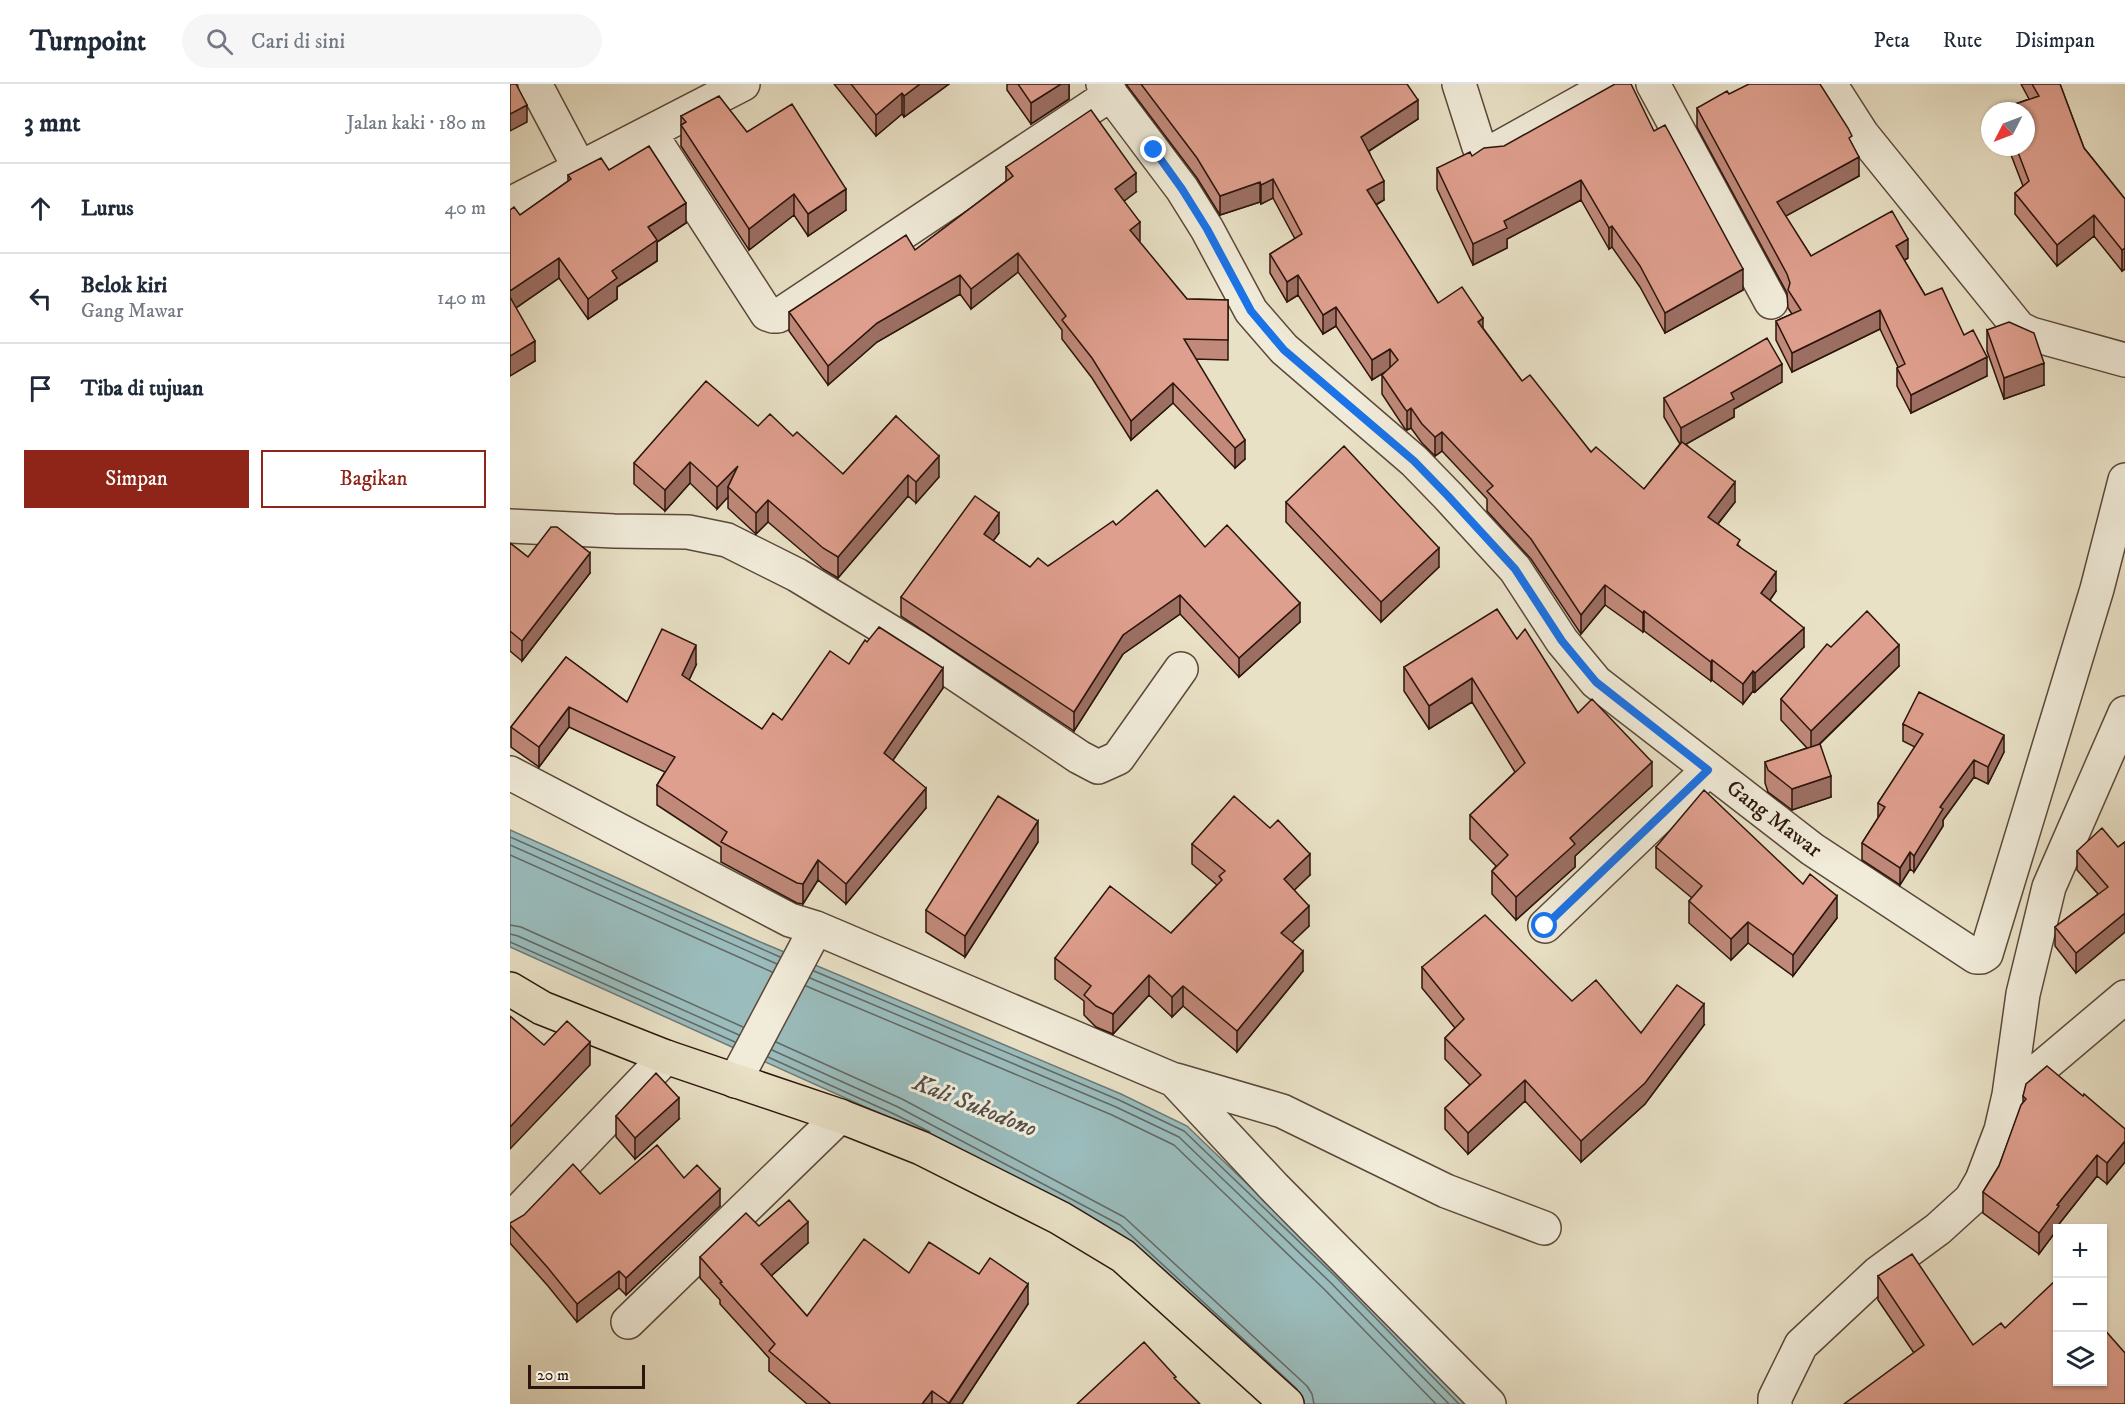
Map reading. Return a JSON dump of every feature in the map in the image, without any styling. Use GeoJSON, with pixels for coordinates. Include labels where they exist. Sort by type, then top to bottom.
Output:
{"type":"FeatureCollection","features":[{"type":"Feature","properties":{"kind":"main road"},"geometry":{"type":"LineString","coordinates":[[510,990],[542,1008],[666,1057],[740,1072],[840,1116],[921,1148],[1060,1218],[1123,1256],[1287,1404]]}},
{"type":"Feature","properties":{"kind":"street"},"geometry":{"type":"LineString","coordinates":[[534,84],[580,169]]}},
{"type":"Feature","properties":{"kind":"street"},"geometry":{"type":"LineString","coordinates":[[510,204],[743,84]]}},
{"type":"Feature","properties":{"kind":"street"},"geometry":{"type":"LineString","coordinates":[[1459,84],[1479,147],[1489,151],[1495,150],[1613,84]]}},
{"type":"Feature","properties":{"kind":"street"},"geometry":{"type":"LineString","coordinates":[[1653,84],[1771,302]]}},
{"type":"Feature","properties":{"kind":"street"},"geometry":{"type":"LineString","coordinates":[[1830,84],[1862,134],[2019,328],[2031,334],[2125,360]]}},
{"type":"Feature","properties":{"kind":"street"},"geometry":{"type":"LineString","coordinates":[[650,133],[767,314],[778,316],[1107,89]]}},
{"type":"Feature","properties":{"kind":"street","name":"Gang Mawar"},"geometry":{"type":"LineString","coordinates":[[1107,89],[1182,189],[1207,229],[1251,311],[1284,350],[1414,461],[1448,496],[1515,569],[1562,641],[1596,682],[1812,849],[1976,957],[1986,954],[1990,943],[2094,600],[2125,480]]}},
{"type":"Feature","properties":{"kind":"street"},"geometry":{"type":"LineString","coordinates":[[510,526],[688,532],[727,540],[796,575],[894,634],[1079,758],[1098,767],[1118,758],[1181,669]]}},
{"type":"Feature","properties":{"kind":"street"},"geometry":{"type":"LineString","coordinates":[[1775,1404],[1775,1398],[1801,1345],[1878,1273],[1938,1229],[1971,1199],[1982,1180],[2001,1130],[2009,1095],[2023,994],[2049,887],[2125,713]]}},
{"type":"Feature","properties":{"kind":"street"},"geometry":{"type":"LineString","coordinates":[[1545,926],[1708,770]]}},
{"type":"Feature","properties":{"kind":"street"},"geometry":{"type":"LineString","coordinates":[[510,773],[790,920],[811,937],[1174,1080],[1282,1111],[1446,1191],[1544,1228]]}},
{"type":"Feature","properties":{"kind":"street"},"geometry":{"type":"LineString","coordinates":[[740,1072],[811,937]]}},
{"type":"Feature","properties":{"kind":"street"},"geometry":{"type":"LineString","coordinates":[[2009,1095],[2125,997]]}},
{"type":"Feature","properties":{"kind":"street"},"geometry":{"type":"LineString","coordinates":[[510,1220],[666,1057]]}},
{"type":"Feature","properties":{"kind":"street"},"geometry":{"type":"LineString","coordinates":[[1174,1080],[1274,1187],[1489,1404]]}},
{"type":"Feature","properties":{"kind":"street"},"geometry":{"type":"LineString","coordinates":[[628,1322],[840,1116]]}},
{"type":"Feature","properties":{"kind":"water","name":"Kali Sukodono"},"geometry":{"type":"Polygon","coordinates":[[[510,830],[758,941],[1121,1094],[1187,1126],[1340,1273],[1468,1404],[1294,1404],[1113,1236],[892,1119],[510,947],[510,830]]]}},
{"type":"Feature","properties":{"kind":"building"},"geometry":{"type":"Polygon","coordinates":[[[510,84],[516,84],[527,105],[510,114],[510,84]]]}},
{"type":"Feature","properties":{"kind":"building"},"geometry":{"type":"Polygon","coordinates":[[[851,84],[920,84],[904,96],[902,93],[876,115],[851,84]]]}},
{"type":"Feature","properties":{"kind":"building"},"geometry":{"type":"Polygon","coordinates":[[[1018,84],[1061,84],[1031,103],[1018,84]]]}},
{"type":"Feature","properties":{"kind":"building"},"geometry":{"type":"Polygon","coordinates":[[[1141,84],[1407,84],[1418,100],[1361,137],[1384,181],[1367,190],[1438,303],[1462,287],[1483,318],[1478,322],[1522,381],[1530,375],[1591,452],[1596,447],[1644,489],[1682,442],[1735,482],[1708,517],[1740,540],[1737,545],[1776,572],[1761,593],[1804,628],[1755,673],[1753,671],[1743,684],[1605,585],[1581,615],[1531,539],[1487,491],[1493,486],[1442,432],[1435,437],[1411,408],[1407,411],[1405,409],[1382,375],[1398,360],[1390,349],[1372,360],[1336,307],[1323,315],[1298,275],[1287,282],[1270,254],[1302,234],[1273,179],[1261,185],[1260,182],[1220,196],[1197,158],[1141,84]]]}},
{"type":"Feature","properties":{"kind":"building"},"geometry":{"type":"Polygon","coordinates":[[[1615,84],[1631,84],[1654,131],[1665,125],[1743,269],[1665,313],[1640,266],[1612,226],[1609,228],[1581,180],[1504,221],[1507,228],[1473,244],[1437,168],[1470,152],[1472,156],[1484,148],[1504,146],[1615,84]]]}},
{"type":"Feature","properties":{"kind":"building"},"geometry":{"type":"Polygon","coordinates":[[[1749,84],[1820,84],[1852,136],[1849,138],[1859,157],[1777,202],[1811,256],[1892,211],[1908,239],[1896,246],[1925,295],[1942,288],[1964,335],[1973,330],[1987,357],[1911,395],[1897,368],[1905,364],[1880,310],[1792,353],[1776,321],[1801,310],[1788,290],[1790,283],[1787,274],[1697,108],[1727,91],[1729,94],[1749,84]]]}},
{"type":"Feature","properties":{"kind":"building"},"geometry":{"type":"Polygon","coordinates":[[[2032,84],[2060,84],[2084,148],[2125,199],[2125,248],[2122,250],[2094,215],[2057,245],[2015,193],[2029,181],[2019,156],[2035,156],[2035,102],[2021,102],[2039,96],[2032,84]]]}},
{"type":"Feature","properties":{"kind":"building"},"geometry":{"type":"Polygon","coordinates":[[[719,96],[747,132],[792,104],[846,189],[808,214],[794,194],[749,229],[681,125],[686,122],[681,116],[719,96]]]}},
{"type":"Feature","properties":{"kind":"building"},"geometry":{"type":"Polygon","coordinates":[[[1091,110],[1136,173],[1115,189],[1140,222],[1130,230],[1187,299],[1228,300],[1228,340],[1184,339],[1245,440],[1235,448],[1173,383],[1131,421],[1092,358],[1062,320],[1066,316],[1018,253],[971,289],[960,275],[877,323],[828,366],[789,312],[906,235],[915,250],[1013,176],[1006,167],[1091,110]]]}},
{"type":"Feature","properties":{"kind":"building"},"geometry":{"type":"Polygon","coordinates":[[[649,146],[686,203],[648,227],[657,240],[612,271],[617,278],[588,299],[559,258],[510,291],[510,210],[514,207],[520,215],[571,179],[568,175],[601,158],[609,170],[649,146]]]}},
{"type":"Feature","properties":{"kind":"building"},"geometry":{"type":"Polygon","coordinates":[[[510,297],[535,341],[510,356],[510,297]]]}},
{"type":"Feature","properties":{"kind":"building"},"geometry":{"type":"Polygon","coordinates":[[[2009,322],[2034,333],[2044,363],[2004,378],[1987,330],[2009,322]]]}},
{"type":"Feature","properties":{"kind":"building"},"geometry":{"type":"Polygon","coordinates":[[[1767,338],[1782,364],[1731,393],[1734,399],[1681,428],[1664,398],[1767,338]]]}},
{"type":"Feature","properties":{"kind":"building"},"geometry":{"type":"Polygon","coordinates":[[[706,381],[758,426],[770,414],[793,436],[797,432],[843,474],[896,416],[939,456],[916,482],[908,475],[838,557],[823,548],[768,500],[756,513],[728,487],[738,466],[717,487],[690,462],[665,490],[634,463],[706,381]]]}},
{"type":"Feature","properties":{"kind":"building"},"geometry":{"type":"Polygon","coordinates":[[[1344,446],[1439,548],[1381,602],[1286,502],[1344,446]]]}},
{"type":"Feature","properties":{"kind":"building"},"geometry":{"type":"Polygon","coordinates":[[[1157,490],[1205,547],[1227,525],[1300,603],[1239,658],[1180,595],[1123,635],[1074,712],[901,597],[975,496],[999,513],[984,534],[1030,567],[1038,558],[1048,566],[1113,521],[1116,525],[1157,490]]]}},
{"type":"Feature","properties":{"kind":"building"},"geometry":{"type":"Polygon","coordinates":[[[551,527],[557,527],[590,553],[522,641],[510,631],[510,543],[528,557],[551,527]]]}},
{"type":"Feature","properties":{"kind":"building"},"geometry":{"type":"Polygon","coordinates":[[[1497,609],[1517,639],[1525,629],[1578,713],[1592,699],[1652,762],[1570,838],[1575,844],[1516,897],[1492,871],[1508,855],[1470,815],[1525,763],[1472,678],[1429,706],[1404,667],[1497,609]]]}},
{"type":"Feature","properties":{"kind":"building"},"geometry":{"type":"Polygon","coordinates":[[[1867,611],[1899,645],[1811,731],[1781,699],[1827,644],[1831,647],[1867,611]]]}},
{"type":"Feature","properties":{"kind":"building"},"geometry":{"type":"Polygon","coordinates":[[[879,627],[943,668],[884,753],[926,788],[846,884],[818,860],[803,884],[797,883],[721,842],[727,832],[657,785],[675,757],[569,707],[539,747],[511,727],[566,657],[627,702],[662,629],[696,645],[682,675],[762,729],[773,713],[782,720],[830,651],[849,664],[865,640],[867,642],[879,627]]]}},
{"type":"Feature","properties":{"kind":"building"},"geometry":{"type":"Polygon","coordinates":[[[1919,692],[2004,735],[1988,767],[1974,760],[1940,807],[1943,809],[1914,856],[1910,852],[1900,868],[1862,843],[1885,807],[1878,803],[1923,734],[1903,724],[1919,692]]]}},
{"type":"Feature","properties":{"kind":"building"},"geometry":{"type":"Polygon","coordinates":[[[1820,744],[1831,776],[1792,789],[1768,770],[1765,762],[1820,744]]]}},
{"type":"Feature","properties":{"kind":"building"},"geometry":{"type":"Polygon","coordinates":[[[1704,790],[1803,884],[1810,874],[1837,896],[1793,955],[1748,922],[1731,939],[1689,901],[1702,886],[1656,847],[1704,790]]]}},
{"type":"Feature","properties":{"kind":"building"},"geometry":{"type":"Polygon","coordinates":[[[998,796],[1038,821],[965,936],[926,910],[998,796]]]}},
{"type":"Feature","properties":{"kind":"building"},"geometry":{"type":"Polygon","coordinates":[[[1234,796],[1270,828],[1278,820],[1310,854],[1284,879],[1309,906],[1281,933],[1303,951],[1237,1031],[1183,986],[1172,997],[1149,975],[1113,1014],[1096,1006],[1084,995],[1091,986],[1055,958],[1110,886],[1171,933],[1222,880],[1219,876],[1225,871],[1192,844],[1234,796]]]}},
{"type":"Feature","properties":{"kind":"building"},"geometry":{"type":"Polygon","coordinates":[[[2102,828],[2118,847],[2125,842],[2125,913],[2076,953],[2055,927],[2108,887],[2077,851],[2102,828]]]}},
{"type":"Feature","properties":{"kind":"building"},"geometry":{"type":"Polygon","coordinates":[[[1485,915],[1572,1001],[1596,980],[1641,1033],[1677,985],[1704,1004],[1645,1083],[1581,1141],[1525,1080],[1468,1133],[1445,1108],[1481,1075],[1445,1038],[1464,1019],[1422,967],[1485,915]]]}},
{"type":"Feature","properties":{"kind":"building"},"geometry":{"type":"Polygon","coordinates":[[[510,1016],[544,1045],[567,1021],[590,1042],[510,1127],[510,1016]]]}},
{"type":"Feature","properties":{"kind":"building"},"geometry":{"type":"Polygon","coordinates":[[[2047,1066],[2125,1129],[2125,1141],[2107,1163],[2097,1155],[2057,1205],[2059,1206],[2039,1233],[1983,1192],[1999,1166],[2021,1105],[2026,1099],[2023,1096],[2026,1084],[2047,1066]]]}},
{"type":"Feature","properties":{"kind":"building"},"geometry":{"type":"Polygon","coordinates":[[[656,1073],[679,1098],[635,1138],[616,1116],[656,1073]]]}},
{"type":"Feature","properties":{"kind":"building"},"geometry":{"type":"Polygon","coordinates":[[[657,1145],[684,1178],[697,1165],[720,1189],[626,1278],[619,1271],[577,1304],[510,1223],[524,1215],[573,1164],[600,1194],[657,1145]]]}},
{"type":"Feature","properties":{"kind":"building"},"geometry":{"type":"Polygon","coordinates":[[[789,1200],[808,1222],[761,1264],[807,1316],[864,1239],[909,1273],[929,1242],[979,1274],[990,1258],[1028,1284],[949,1403],[932,1391],[922,1404],[831,1404],[769,1351],[775,1344],[720,1283],[722,1282],[700,1257],[746,1213],[759,1226],[789,1200]]]}},
{"type":"Feature","properties":{"kind":"building"},"geometry":{"type":"Polygon","coordinates":[[[1912,1254],[1973,1345],[2001,1323],[2005,1328],[2053,1283],[2053,1386],[2107,1386],[2107,1333],[2125,1353],[2125,1404],[1844,1404],[1924,1345],[1878,1276],[1912,1254]]]}},
{"type":"Feature","properties":{"kind":"building"},"geometry":{"type":"Polygon","coordinates":[[[1144,1342],[1176,1377],[1174,1378],[1200,1404],[1077,1404],[1144,1342]]]}},
{"type":"Feature","properties":{"kind":"route"},"geometry":{"type":"LineString","coordinates":[[1154,150],[1207,229],[1251,311],[1284,350],[1414,461],[1448,496],[1515,569],[1562,641],[1596,682],[1708,770],[1545,926]]}}]}
